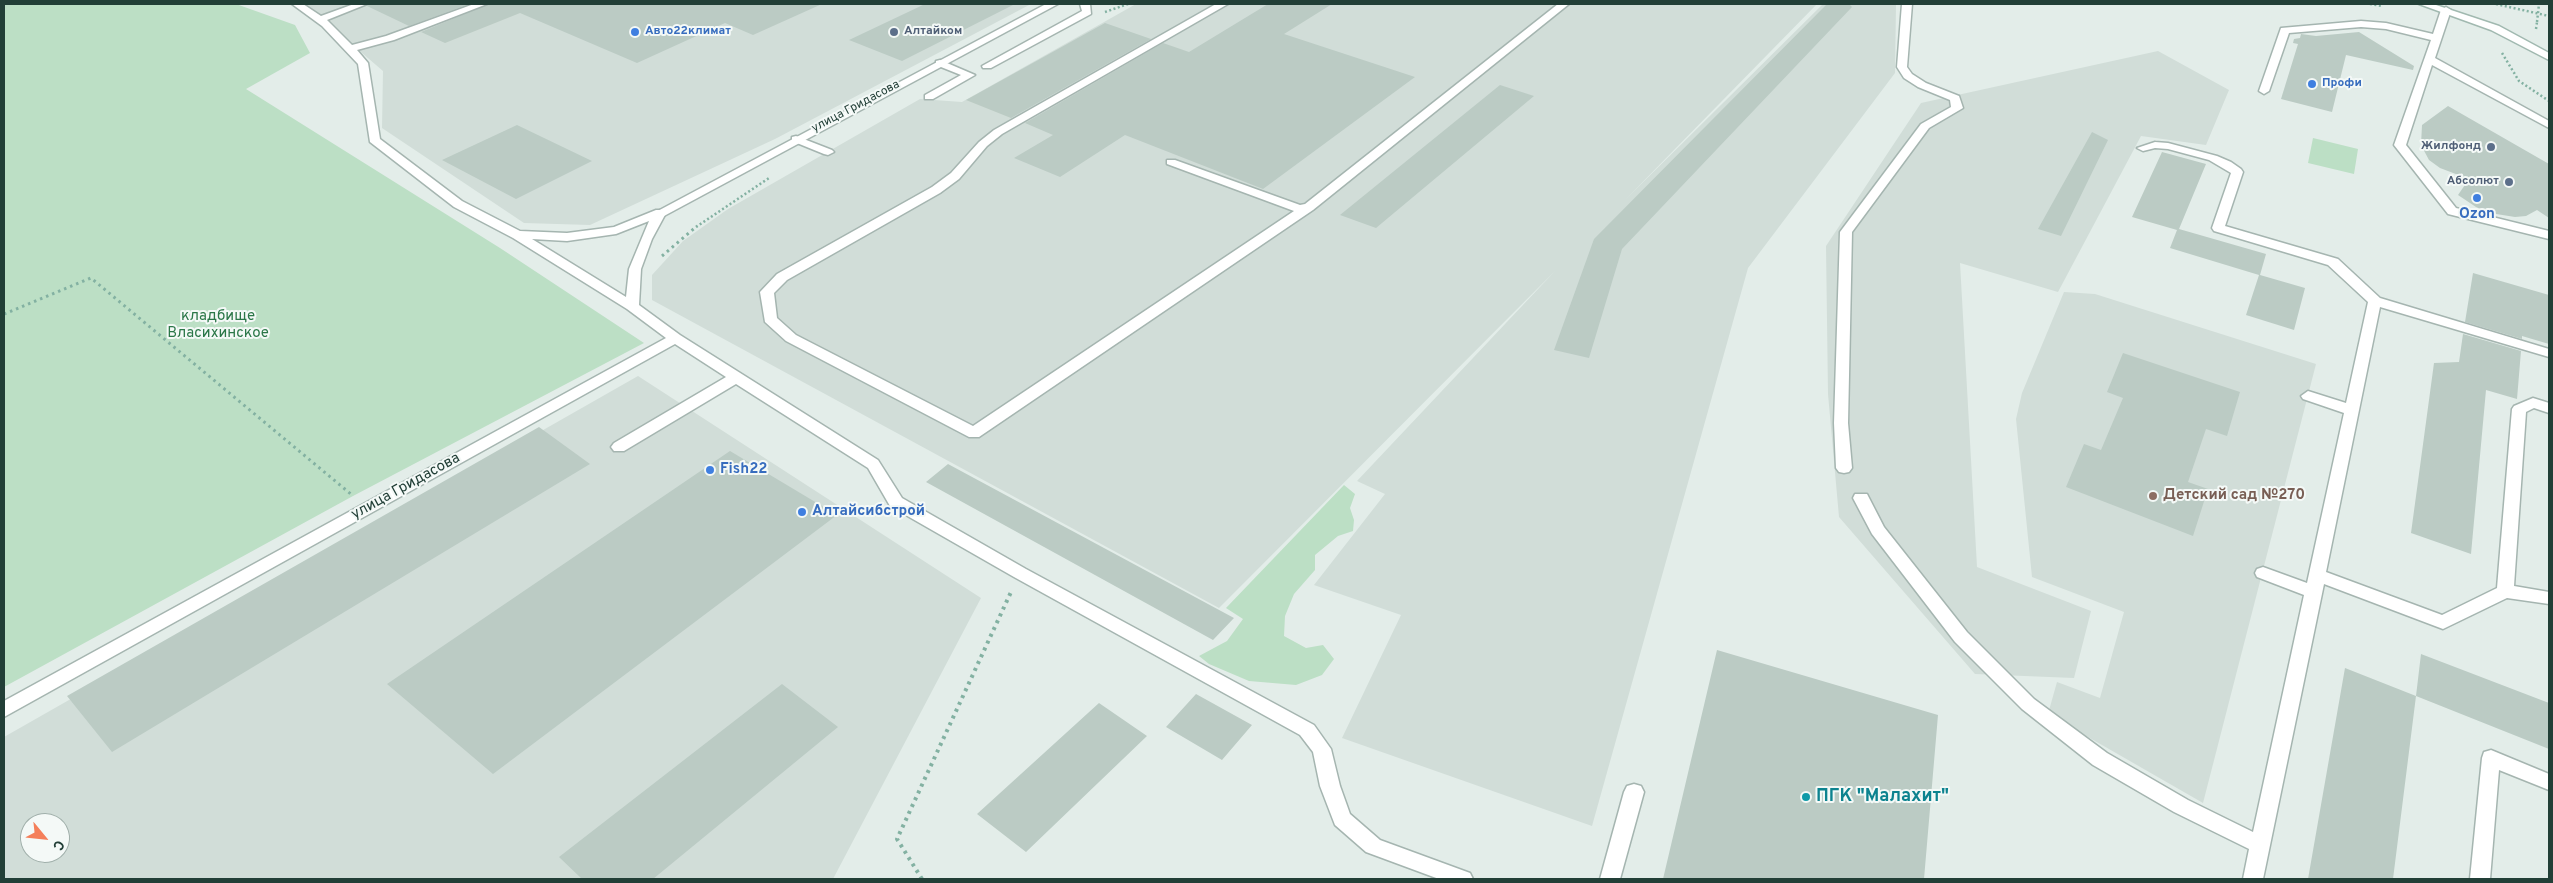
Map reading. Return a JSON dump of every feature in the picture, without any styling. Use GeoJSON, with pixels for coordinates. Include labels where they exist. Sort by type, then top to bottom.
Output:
{"type":"FeatureCollection","features":[{"type":"Feature","properties":{"kind":"street","name":"улица Гридасова"},"geometry":{"type":"LineString","coordinates":[[297,4],[326,24],[363,62],[374,140],[458,204],[516,235],[567,237],[616,230],[660,213],[1053,4]]}},
{"type":"Feature","properties":{"kind":"street"},"geometry":{"type":"LineString","coordinates":[[319,20],[362,4]]}},
{"type":"Feature","properties":{"kind":"street"},"geometry":{"type":"LineString","coordinates":[[350,49],[390,38],[482,4]]}},
{"type":"Feature","properties":{"kind":"street"},"geometry":{"type":"LineString","coordinates":[[987,66],[1087,12],[1084,4]]}},
{"type":"Feature","properties":{"kind":"street"},"geometry":{"type":"LineString","coordinates":[[1224,4],[998,132],[983,144],[955,176],[936,190],[782,277],[767,292],[770,319],[791,338],[974,434],[1308,207],[1564,4]]}},
{"type":"Feature","properties":{"kind":"street"},"geometry":{"type":"LineString","coordinates":[[1844,468],[1841,423],[1846,232],[1925,126],[1957,108],[1955,98],[1922,85],[1908,76],[1902,67],[1907,4]]}},
{"type":"Feature","properties":{"kind":"street"},"geometry":{"type":"LineString","coordinates":[[2424,4],[2495,28],[2549,57]]}},
{"type":"Feature","properties":{"kind":"street"},"geometry":{"type":"LineString","coordinates":[[2446,10],[2400,145],[2452,211],[2549,235]]}},
{"type":"Feature","properties":{"kind":"street"},"geometry":{"type":"LineString","coordinates":[[2264,91],[2286,30],[2361,24],[2386,26],[2437,38]]}},
{"type":"Feature","properties":{"kind":"street"},"geometry":{"type":"LineString","coordinates":[[2518,40],[2549,46]]}},
{"type":"Feature","properties":{"kind":"street"},"geometry":{"type":"LineString","coordinates":[[2428,59],[2549,125]]}},
{"type":"Feature","properties":{"kind":"street"},"geometry":{"type":"LineString","coordinates":[[929,97],[970,75],[940,63]]}},
{"type":"Feature","properties":{"kind":"street"},"geometry":{"type":"LineString","coordinates":[[796,139],[828,152]]}},
{"type":"Feature","properties":{"kind":"street"},"geometry":{"type":"LineString","coordinates":[[2142,148],[2155,145],[2168,146],[2213,158],[2227,164],[2236,172],[2218,228],[2333,262],[2375,301],[2549,353]]}},
{"type":"Feature","properties":{"kind":"street"},"geometry":{"type":"LineString","coordinates":[[1171,162],[1299,209],[1308,207]]}},
{"type":"Feature","properties":{"kind":"street"},"geometry":{"type":"LineString","coordinates":[[632,306],[635,269],[646,239],[660,213]]}},
{"type":"Feature","properties":{"kind":"street"},"geometry":{"type":"LineString","coordinates":[[516,235],[632,306],[675,338],[874,464],[896,502],[1020,573],[1307,730],[1322,749],[1330,786],[1342,819],[1373,846],[1464,879]]}},
{"type":"Feature","properties":{"kind":"street"},"geometry":{"type":"LineString","coordinates":[[2252,879],[2375,301]]}},
{"type":"Feature","properties":{"kind":"street","name":"улица Гридасова"},"geometry":{"type":"LineString","coordinates":[[4,710],[675,338]]}},
{"type":"Feature","properties":{"kind":"street"},"geometry":{"type":"LineString","coordinates":[[619,447],[737,377]]}},
{"type":"Feature","properties":{"kind":"street"},"geometry":{"type":"LineString","coordinates":[[2308,396],[2351,410]]}},
{"type":"Feature","properties":{"kind":"street"},"geometry":{"type":"LineString","coordinates":[[2505,591],[2519,409],[2533,403],[2549,408]]}},
{"type":"Feature","properties":{"kind":"street"},"geometry":{"type":"LineString","coordinates":[[1861,498],[1878,530],[1961,637],[2028,704],[2100,759],[2181,806],[2260,846]]}},
{"type":"Feature","properties":{"kind":"street"},"geometry":{"type":"LineString","coordinates":[[2263,573],[2313,592]]}},
{"type":"Feature","properties":{"kind":"street"},"geometry":{"type":"LineString","coordinates":[[2317,575],[2443,622],[2505,591],[2549,598]]}},
{"type":"Feature","properties":{"kind":"street"},"geometry":{"type":"LineString","coordinates":[[2480,879],[2491,758],[2549,782]]}},
{"type":"Feature","properties":{"kind":"street"},"geometry":{"type":"LineString","coordinates":[[1610,879],[1634,792]]}},
{"type":"Feature","properties":{"kind":"path"},"geometry":{"type":"LineString","coordinates":[[2496,4],[2549,16]]}},
{"type":"Feature","properties":{"kind":"path"},"geometry":{"type":"LineString","coordinates":[[2537,22],[2539,4]]}},
{"type":"Feature","properties":{"kind":"path"},"geometry":{"type":"LineString","coordinates":[[2501,52],[2519,81],[2549,101]]}},
{"type":"Feature","properties":{"kind":"path"},"geometry":{"type":"LineString","coordinates":[[658,260],[704,220],[772,177]]}},
{"type":"Feature","properties":{"kind":"path"},"geometry":{"type":"LineString","coordinates":[[4,314],[91,278],[353,496]]}},
{"type":"Feature","properties":{"kind":"path"},"geometry":{"type":"LineString","coordinates":[[922,879],[897,839],[1020,573]]}},
{"type":"Feature","properties":{"kind":"shaded area"},"geometry":{"type":"Polygon","coordinates":[[[305,4],[1031,4],[775,139],[590,225],[524,223],[382,128],[383,71],[305,4]]]}},
{"type":"Feature","properties":{"kind":"shaded area"},"geometry":{"type":"Polygon","coordinates":[[[1136,4],[1817,4],[1626,199],[1823,4],[1896,4],[1895,73],[1748,268],[1592,826],[1342,738],[1401,615],[1314,585],[1385,494],[1357,481],[1555,271],[1219,608],[652,300],[652,275],[683,241],[728,209],[920,99],[962,102],[1136,4]]]}},
{"type":"Feature","properties":{"kind":"shaded area"},"geometry":{"type":"Polygon","coordinates":[[[2158,51],[2229,90],[2206,145],[2141,136],[2058,292],[1960,263],[1977,567],[2091,611],[2074,678],[1975,674],[1839,517],[1828,394],[1826,246],[1921,103],[2158,51]]]}},
{"type":"Feature","properties":{"kind":"shaded area","name":"Детский сад №270"},"geometry":{"type":"Polygon","coordinates":[[[2064,292],[2095,294],[2316,364],[2203,803],[2048,714],[2057,682],[2100,698],[2124,612],[2032,577],[2016,419],[2022,393],[2064,292]]]}},
{"type":"Feature","properties":{"kind":"shaded area"},"geometry":{"type":"Polygon","coordinates":[[[638,376],[981,598],[833,879],[4,879],[4,737],[638,376]]]}},
{"type":"Feature","properties":{"kind":"green space","name":"кладбище Власихинское"},"geometry":{"type":"Polygon","coordinates":[[[4,4],[236,4],[295,25],[310,53],[246,89],[500,248],[644,343],[353,496],[4,687],[4,4]]]}},
{"type":"Feature","properties":{"kind":"green space"},"geometry":{"type":"Polygon","coordinates":[[[2313,138],[2358,149],[2354,174],[2308,163],[2313,138]]]}},
{"type":"Feature","properties":{"kind":"green space"},"geometry":{"type":"Polygon","coordinates":[[[1344,485],[1355,494],[1350,508],[1354,520],[1353,531],[1338,536],[1315,555],[1315,570],[1294,594],[1285,616],[1284,636],[1306,648],[1323,645],[1334,659],[1322,675],[1296,685],[1249,681],[1209,664],[1199,656],[1227,641],[1243,619],[1226,608],[1344,485]]]}},
{"type":"Feature","properties":{"kind":"building"},"geometry":{"type":"Polygon","coordinates":[[[369,4],[469,4],[409,26],[367,6],[369,4]]]}},
{"type":"Feature","properties":{"kind":"building"},"geometry":{"type":"Polygon","coordinates":[[[489,4],[822,4],[753,35],[725,23],[637,63],[520,13],[445,43],[421,32],[489,4]]]}},
{"type":"Feature","properties":{"kind":"building"},"geometry":{"type":"Polygon","coordinates":[[[925,4],[1015,4],[902,61],[849,40],[925,4]]]}},
{"type":"Feature","properties":{"kind":"building"},"geometry":{"type":"Polygon","coordinates":[[[1268,4],[1332,4],[1284,34],[1415,77],[1263,189],[1125,135],[1060,177],[1014,158],[1053,135],[1025,123],[1163,43],[1189,52],[1268,4]]]}},
{"type":"Feature","properties":{"kind":"building"},"geometry":{"type":"Polygon","coordinates":[[[1827,4],[1849,4],[1852,7],[1622,249],[1589,358],[1554,350],[1594,239],[1827,4]]]}},
{"type":"Feature","properties":{"kind":"building"},"geometry":{"type":"Polygon","coordinates":[[[1105,23],[1151,39],[1011,118],[966,100],[1105,23]]]}},
{"type":"Feature","properties":{"kind":"building"},"geometry":{"type":"Polygon","coordinates":[[[2359,32],[2414,66],[2413,70],[2346,55],[2332,112],[2281,99],[2298,44],[2293,43],[2294,39],[2300,38],[2301,34],[2316,36],[2359,32]]]}},
{"type":"Feature","properties":{"kind":"building"},"geometry":{"type":"Polygon","coordinates":[[[1500,85],[1534,96],[1376,228],[1340,215],[1500,85]]]}},
{"type":"Feature","properties":{"kind":"building"},"geometry":{"type":"Polygon","coordinates":[[[2448,106],[2549,164],[2549,218],[2537,210],[2526,216],[2515,217],[2490,213],[2476,207],[2458,195],[2469,179],[2440,168],[2429,160],[2421,145],[2422,125],[2448,106]]]}},
{"type":"Feature","properties":{"kind":"building"},"geometry":{"type":"Polygon","coordinates":[[[517,125],[592,161],[516,199],[442,160],[517,125]]]}},
{"type":"Feature","properties":{"kind":"building"},"geometry":{"type":"Polygon","coordinates":[[[2092,132],[2108,140],[2061,236],[2038,229],[2092,132]]]}},
{"type":"Feature","properties":{"kind":"building"},"geometry":{"type":"Polygon","coordinates":[[[2162,152],[2206,164],[2179,229],[2266,254],[2260,275],[2305,288],[2294,330],[2246,315],[2259,275],[2170,248],[2177,230],[2132,217],[2162,152]]]}},
{"type":"Feature","properties":{"kind":"building"},"geometry":{"type":"Polygon","coordinates":[[[2473,273],[2549,295],[2549,344],[2522,336],[2522,339],[2465,322],[2473,273]]]}},
{"type":"Feature","properties":{"kind":"building"},"geometry":{"type":"Polygon","coordinates":[[[2463,334],[2521,351],[2517,399],[2486,390],[2471,554],[2411,533],[2434,363],[2459,362],[2463,334]]]}},
{"type":"Feature","properties":{"kind":"building"},"geometry":{"type":"Polygon","coordinates":[[[2123,353],[2240,392],[2227,436],[2206,429],[2188,482],[2208,489],[2193,536],[2066,487],[2084,444],[2101,450],[2123,398],[2107,392],[2123,353]]]}},
{"type":"Feature","properties":{"kind":"building"},"geometry":{"type":"Polygon","coordinates":[[[539,427],[590,464],[112,752],[67,696],[539,427]]]}},
{"type":"Feature","properties":{"kind":"building"},"geometry":{"type":"Polygon","coordinates":[[[730,451],[837,515],[493,774],[387,684],[730,451]]]}},
{"type":"Feature","properties":{"kind":"building"},"geometry":{"type":"Polygon","coordinates":[[[948,464],[1234,618],[1213,640],[926,482],[948,464]]]}},
{"type":"Feature","properties":{"kind":"building","name":"ПГК \"Малахит\""},"geometry":{"type":"Polygon","coordinates":[[[1717,650],[1938,715],[1924,879],[1663,879],[1717,650]]]}},
{"type":"Feature","properties":{"kind":"building"},"geometry":{"type":"Polygon","coordinates":[[[2421,654],[2549,703],[2549,749],[2416,696],[2421,654]]]}},
{"type":"Feature","properties":{"kind":"building"},"geometry":{"type":"Polygon","coordinates":[[[2345,668],[2416,696],[2393,879],[2308,879],[2345,668]]]}},
{"type":"Feature","properties":{"kind":"building"},"geometry":{"type":"Polygon","coordinates":[[[782,684],[838,727],[653,879],[582,879],[559,857],[782,684]]]}},
{"type":"Feature","properties":{"kind":"building"},"geometry":{"type":"Polygon","coordinates":[[[1196,694],[1252,725],[1222,760],[1166,727],[1196,694]]]}},
{"type":"Feature","properties":{"kind":"building"},"geometry":{"type":"Polygon","coordinates":[[[1099,703],[1147,736],[1026,852],[977,814],[1099,703]]]}},
{"type":"Feature","properties":{"kind":"place","name":"Авто22климат"},"geometry":{"type":"Point","coordinates":[635,32]}},
{"type":"Feature","properties":{"kind":"place","name":"Алтайком"},"geometry":{"type":"Point","coordinates":[894,32]}},
{"type":"Feature","properties":{"kind":"place","name":"Профи"},"geometry":{"type":"Point","coordinates":[2312,84]}},
{"type":"Feature","properties":{"kind":"place","name":"Жилфонд"},"geometry":{"type":"Point","coordinates":[2491,147]}},
{"type":"Feature","properties":{"kind":"place","name":"Абсолют"},"geometry":{"type":"Point","coordinates":[2509,182]}},
{"type":"Feature","properties":{"kind":"place","name":"Ozon"},"geometry":{"type":"Point","coordinates":[2477,198]}},
{"type":"Feature","properties":{"kind":"place","name":"Fish22"},"geometry":{"type":"Point","coordinates":[710,470]}},
{"type":"Feature","properties":{"kind":"place","name":"Детский сад №270"},"geometry":{"type":"Point","coordinates":[2153,496]}},
{"type":"Feature","properties":{"kind":"place","name":"Алтайсибстрой"},"geometry":{"type":"Point","coordinates":[802,512]}},
{"type":"Feature","properties":{"kind":"place","name":"ПГК \"Малахит\""},"geometry":{"type":"Point","coordinates":[1806,797]}}]}
